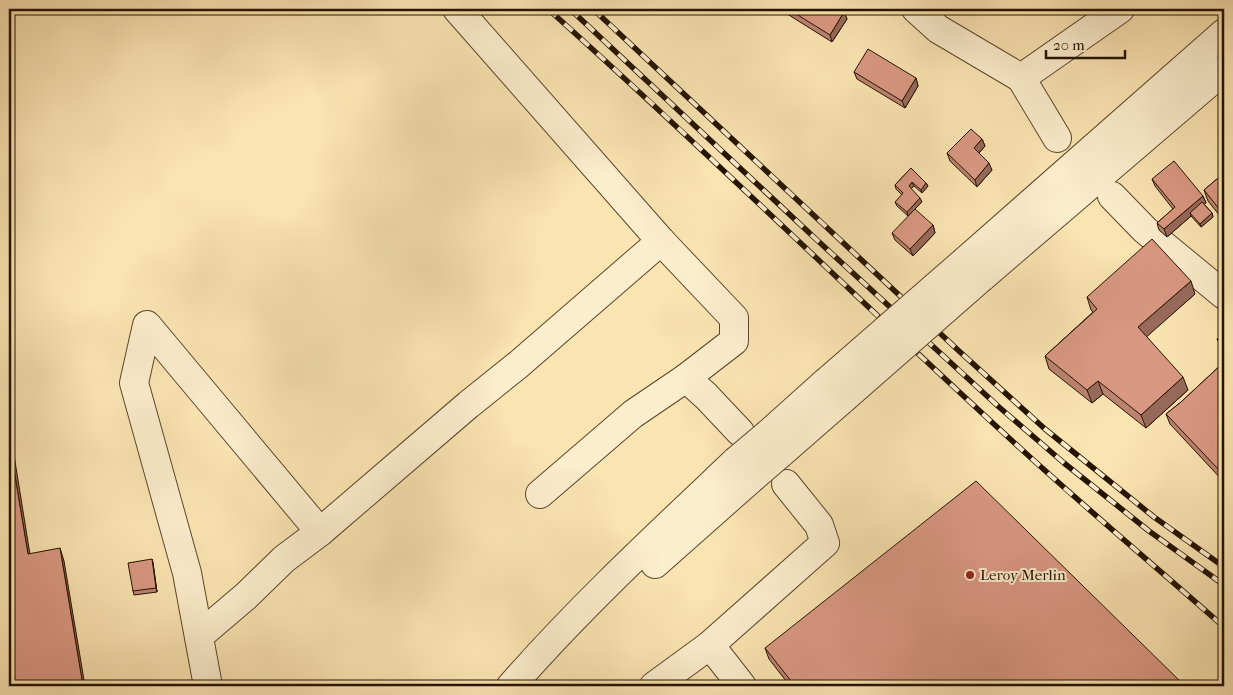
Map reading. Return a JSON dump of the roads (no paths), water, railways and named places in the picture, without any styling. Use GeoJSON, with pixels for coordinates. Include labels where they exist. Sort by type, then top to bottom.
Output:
{"type":"FeatureCollection","features":[{"type":"Feature","properties":{"kind":"street"},"geometry":{"type":"LineString","coordinates":[[457,9],[661,241],[734,318],[734,341],[686,378],[633,414],[540,494]]}},
{"type":"Feature","properties":{"kind":"street"},"geometry":{"type":"LineString","coordinates":[[916,9],[938,29],[1021,78],[1057,138]]}},
{"type":"Feature","properties":{"kind":"street"},"geometry":{"type":"LineString","coordinates":[[1021,78],[1120,9]]}},
{"type":"Feature","properties":{"kind":"street"},"geometry":{"type":"LineString","coordinates":[[973,270],[1224,32]]}},
{"type":"Feature","properties":{"kind":"street"},"geometry":{"type":"LineString","coordinates":[[511,686],[539,654],[610,581],[744,470],[973,270],[1224,70]]}},
{"type":"Feature","properties":{"kind":"street"},"geometry":{"type":"LineString","coordinates":[[1112,196],[1145,230],[1224,294]]}},
{"type":"Feature","properties":{"kind":"street"},"geometry":{"type":"LineString","coordinates":[[198,636],[246,596],[284,559],[320,532],[661,241]]}},
{"type":"Feature","properties":{"kind":"street"},"geometry":{"type":"LineString","coordinates":[[208,686],[187,572],[134,383],[147,325],[320,532]]}},
{"type":"Feature","properties":{"kind":"street"},"geometry":{"type":"LineString","coordinates":[[686,378],[740,432]]}},
{"type":"Feature","properties":{"kind":"street"},"geometry":{"type":"LineString","coordinates":[[531,686],[550,665],[668,551],[744,470]]}},
{"type":"Feature","properties":{"kind":"street"},"geometry":{"type":"LineString","coordinates":[[654,686],[710,645],[825,543],[819,525],[786,484]]}},
{"type":"Feature","properties":{"kind":"street"},"geometry":{"type":"LineString","coordinates":[[710,645],[742,686]]}},
{"type":"Feature","properties":{"kind":"railway"},"geometry":{"type":"LineString","coordinates":[[548,9],[1020,448],[1224,627]]}},
{"type":"Feature","properties":{"kind":"railway"},"geometry":{"type":"LineString","coordinates":[[570,9],[999,407],[1064,463],[1149,531],[1224,585]]}},
{"type":"Feature","properties":{"kind":"railway"},"geometry":{"type":"LineString","coordinates":[[593,9],[1045,429],[1154,517],[1224,567]]}},
{"type":"Feature","properties":{"kind":"place","name":"Leroy Merlin"},"geometry":{"type":"Point","coordinates":[970,575]}}]}
